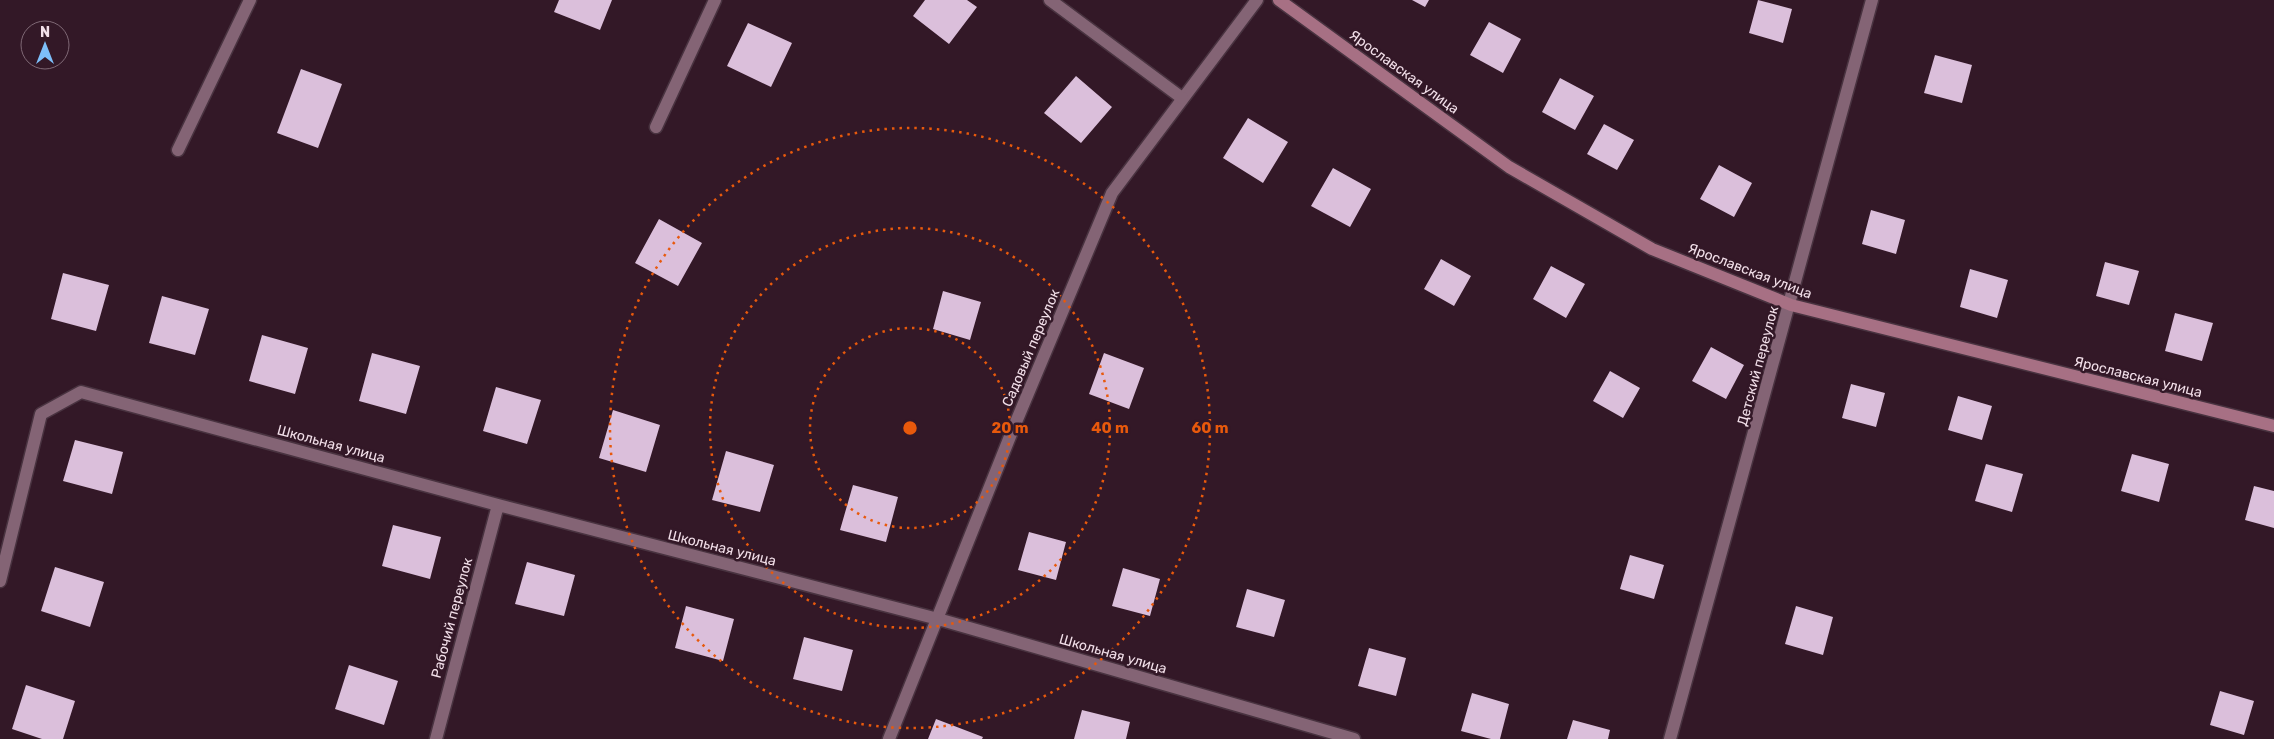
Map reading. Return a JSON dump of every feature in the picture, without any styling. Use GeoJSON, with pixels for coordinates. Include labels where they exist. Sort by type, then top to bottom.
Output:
{"type":"FeatureCollection","features":[{"type":"Feature","properties":{"kind":"main road","name":"Ярославская улица"},"geometry":{"type":"LineString","coordinates":[[1279,0],[1509,167],[1652,249],[1791,305],[2274,426]]}},
{"type":"Feature","properties":{"kind":"street"},"geometry":{"type":"LineString","coordinates":[[178,150],[250,0]]}},
{"type":"Feature","properties":{"kind":"street"},"geometry":{"type":"LineString","coordinates":[[656,126],[715,0]]}},
{"type":"Feature","properties":{"kind":"street"},"geometry":{"type":"LineString","coordinates":[[1050,0],[1182,98]]}},
{"type":"Feature","properties":{"kind":"street","name":"Садовый переулок"},"geometry":{"type":"LineString","coordinates":[[889,739],[1011,434],[1112,193],[1257,0]]}},
{"type":"Feature","properties":{"kind":"street","name":"Детский переулок"},"geometry":{"type":"LineString","coordinates":[[1670,739],[1791,305],[1872,0]]}},
{"type":"Feature","properties":{"kind":"street","name":"Школьная улица"},"geometry":{"type":"LineString","coordinates":[[0,581],[40,414],[81,392],[498,505],[938,618],[1354,739]]}},
{"type":"Feature","properties":{"kind":"street","name":"Рабочий переулок"},"geometry":{"type":"LineString","coordinates":[[436,739],[498,505]]}},
{"type":"Feature","properties":{"kind":"building"},"geometry":{"type":"Polygon","coordinates":[[[559,0],[612,0],[600,30],[554,12],[559,0]]]}},
{"type":"Feature","properties":{"kind":"building"},"geometry":{"type":"Polygon","coordinates":[[[925,0],[967,0],[977,7],[949,44],[913,16],[925,0]]]}},
{"type":"Feature","properties":{"kind":"building"},"geometry":{"type":"Polygon","coordinates":[[[1412,0],[1429,0],[1425,7],[1412,0]]]}},
{"type":"Feature","properties":{"kind":"building"},"geometry":{"type":"Polygon","coordinates":[[[1758,0],[1792,9],[1783,43],[1749,33],[1758,0]]]}},
{"type":"Feature","properties":{"kind":"building"},"geometry":{"type":"Polygon","coordinates":[[[1489,22],[1521,39],[1503,73],[1470,55],[1489,22]]]}},
{"type":"Feature","properties":{"kind":"building"},"geometry":{"type":"Polygon","coordinates":[[[748,23],[792,43],[771,87],[727,66],[748,23]]]}},
{"type":"Feature","properties":{"kind":"building"},"geometry":{"type":"Polygon","coordinates":[[[1935,55],[1972,65],[1962,103],[1924,93],[1935,55]]]}},
{"type":"Feature","properties":{"kind":"building"},"geometry":{"type":"Polygon","coordinates":[[[301,69],[342,84],[318,148],[277,133],[301,69]]]}},
{"type":"Feature","properties":{"kind":"building"},"geometry":{"type":"Polygon","coordinates":[[[1076,76],[1112,107],[1081,143],[1044,113],[1076,76]]]}},
{"type":"Feature","properties":{"kind":"building"},"geometry":{"type":"Polygon","coordinates":[[[1560,78],[1594,96],[1575,130],[1542,112],[1560,78]]]}},
{"type":"Feature","properties":{"kind":"building"},"geometry":{"type":"Polygon","coordinates":[[[1248,118],[1288,142],[1263,183],[1223,158],[1248,118]]]}},
{"type":"Feature","properties":{"kind":"building"},"geometry":{"type":"Polygon","coordinates":[[[1604,124],[1634,140],[1617,170],[1587,154],[1604,124]]]}},
{"type":"Feature","properties":{"kind":"building"},"geometry":{"type":"Polygon","coordinates":[[[1719,165],[1752,183],[1734,217],[1700,199],[1719,165]]]}},
{"type":"Feature","properties":{"kind":"building"},"geometry":{"type":"Polygon","coordinates":[[[1333,168],[1371,189],[1350,227],[1311,206],[1333,168]]]}},
{"type":"Feature","properties":{"kind":"building"},"geometry":{"type":"Polygon","coordinates":[[[1871,210],[1905,220],[1896,254],[1862,244],[1871,210]]]}},
{"type":"Feature","properties":{"kind":"building"},"geometry":{"type":"Polygon","coordinates":[[[659,219],[702,243],[678,286],[635,263],[659,219]]]}},
{"type":"Feature","properties":{"kind":"building"},"geometry":{"type":"Polygon","coordinates":[[[1441,259],[1471,276],[1454,306],[1424,289],[1441,259]]]}},
{"type":"Feature","properties":{"kind":"building"},"geometry":{"type":"Polygon","coordinates":[[[2105,262],[2139,271],[2129,305],[2096,296],[2105,262]]]}},
{"type":"Feature","properties":{"kind":"building"},"geometry":{"type":"Polygon","coordinates":[[[1551,266],[1585,284],[1566,318],[1533,299],[1551,266]]]}},
{"type":"Feature","properties":{"kind":"building"},"geometry":{"type":"Polygon","coordinates":[[[1970,269],[2008,280],[1997,318],[1960,307],[1970,269]]]}},
{"type":"Feature","properties":{"kind":"building"},"geometry":{"type":"Polygon","coordinates":[[[63,273],[109,285],[96,331],[51,319],[63,273]]]}},
{"type":"Feature","properties":{"kind":"building"},"geometry":{"type":"Polygon","coordinates":[[[943,291],[981,302],[970,340],[933,329],[943,291]]]}},
{"type":"Feature","properties":{"kind":"building"},"geometry":{"type":"Polygon","coordinates":[[[162,296],[209,309],[195,355],[149,343],[162,296]]]}},
{"type":"Feature","properties":{"kind":"building"},"geometry":{"type":"Polygon","coordinates":[[[2175,313],[2213,323],[2202,361],[2165,351],[2175,313]]]}},
{"type":"Feature","properties":{"kind":"building"},"geometry":{"type":"Polygon","coordinates":[[[262,335],[308,348],[295,394],[249,381],[262,335]]]}},
{"type":"Feature","properties":{"kind":"building"},"geometry":{"type":"Polygon","coordinates":[[[1711,347],[1744,365],[1726,399],[1692,381],[1711,347]]]}},
{"type":"Feature","properties":{"kind":"building"},"geometry":{"type":"Polygon","coordinates":[[[372,353],[420,366],[406,414],[359,401],[372,353]]]}},
{"type":"Feature","properties":{"kind":"building"},"geometry":{"type":"Polygon","coordinates":[[[1104,353],[1144,368],[1129,409],[1089,394],[1104,353]]]}},
{"type":"Feature","properties":{"kind":"building"},"geometry":{"type":"Polygon","coordinates":[[[1610,371],[1640,388],[1623,418],[1593,401],[1610,371]]]}},
{"type":"Feature","properties":{"kind":"building"},"geometry":{"type":"Polygon","coordinates":[[[1851,384],[1885,393],[1876,427],[1842,418],[1851,384]]]}},
{"type":"Feature","properties":{"kind":"building"},"geometry":{"type":"Polygon","coordinates":[[[496,387],[541,400],[527,444],[483,431],[496,387]]]}},
{"type":"Feature","properties":{"kind":"building"},"geometry":{"type":"Polygon","coordinates":[[[1958,396],[1992,406],[1982,440],[1948,430],[1958,396]]]}},
{"type":"Feature","properties":{"kind":"building"},"geometry":{"type":"Polygon","coordinates":[[[613,410],[660,425],[646,472],[599,458],[613,410]]]}},
{"type":"Feature","properties":{"kind":"building"},"geometry":{"type":"Polygon","coordinates":[[[75,440],[123,452],[112,494],[63,481],[75,440]]]}},
{"type":"Feature","properties":{"kind":"building"},"geometry":{"type":"Polygon","coordinates":[[[726,451],[774,465],[760,512],[712,500],[726,451]]]}},
{"type":"Feature","properties":{"kind":"building"},"geometry":{"type":"Polygon","coordinates":[[[2132,454],[2169,464],[2159,502],[2121,491],[2132,454]]]}},
{"type":"Feature","properties":{"kind":"building"},"geometry":{"type":"Polygon","coordinates":[[[1986,464],[2023,474],[2012,512],[1975,501],[1986,464]]]}},
{"type":"Feature","properties":{"kind":"building"},"geometry":{"type":"Polygon","coordinates":[[[853,485],[898,497],[886,542],[840,530],[853,485]]]}},
{"type":"Feature","properties":{"kind":"building"},"geometry":{"type":"Polygon","coordinates":[[[2254,486],[2274,491],[2274,528],[2245,520],[2254,486]]]}},
{"type":"Feature","properties":{"kind":"building"},"geometry":{"type":"Polygon","coordinates":[[[393,525],[441,537],[430,579],[382,566],[393,525]]]}},
{"type":"Feature","properties":{"kind":"building"},"geometry":{"type":"Polygon","coordinates":[[[1029,532],[1066,542],[1056,580],[1018,570],[1029,532]]]}},
{"type":"Feature","properties":{"kind":"building"},"geometry":{"type":"Polygon","coordinates":[[[1630,555],[1664,565],[1654,599],[1620,589],[1630,555]]]}},
{"type":"Feature","properties":{"kind":"building"},"geometry":{"type":"Polygon","coordinates":[[[527,562],[575,575],[564,616],[515,604],[527,562]]]}},
{"type":"Feature","properties":{"kind":"building"},"geometry":{"type":"Polygon","coordinates":[[[55,567],[104,582],[90,627],[41,611],[55,567]]]}},
{"type":"Feature","properties":{"kind":"building"},"geometry":{"type":"Polygon","coordinates":[[[1123,568],[1160,579],[1150,616],[1112,606],[1123,568]]]}},
{"type":"Feature","properties":{"kind":"building"},"geometry":{"type":"Polygon","coordinates":[[[1247,589],[1285,600],[1274,637],[1236,627],[1247,589]]]}},
{"type":"Feature","properties":{"kind":"building"},"geometry":{"type":"Polygon","coordinates":[[[686,606],[734,619],[723,661],[675,648],[686,606]]]}},
{"type":"Feature","properties":{"kind":"building"},"geometry":{"type":"Polygon","coordinates":[[[1796,606],[1833,617],[1823,655],[1785,644],[1796,606]]]}},
{"type":"Feature","properties":{"kind":"building"},"geometry":{"type":"Polygon","coordinates":[[[804,637],[853,650],[842,691],[793,679],[804,637]]]}},
{"type":"Feature","properties":{"kind":"building"},"geometry":{"type":"Polygon","coordinates":[[[1369,648],[1406,658],[1396,696],[1358,686],[1369,648]]]}},
{"type":"Feature","properties":{"kind":"building"},"geometry":{"type":"Polygon","coordinates":[[[349,665],[398,681],[384,725],[335,709],[349,665]]]}},
{"type":"Feature","properties":{"kind":"building"},"geometry":{"type":"Polygon","coordinates":[[[26,685],[75,701],[63,739],[42,739],[12,729],[26,685]]]}},
{"type":"Feature","properties":{"kind":"building"},"geometry":{"type":"Polygon","coordinates":[[[2220,691],[2254,701],[2244,735],[2210,725],[2220,691]]]}},
{"type":"Feature","properties":{"kind":"building"},"geometry":{"type":"Polygon","coordinates":[[[1472,693],[1509,704],[1500,739],[1491,739],[1461,731],[1472,693]]]}},
{"type":"Feature","properties":{"kind":"building"},"geometry":{"type":"Polygon","coordinates":[[[1082,710],[1130,722],[1126,739],[1074,739],[1082,710]]]}},
{"type":"Feature","properties":{"kind":"building"},"geometry":{"type":"Polygon","coordinates":[[[936,719],[983,737],[982,739],[928,739],[936,719]]]}},
{"type":"Feature","properties":{"kind":"building"},"geometry":{"type":"Polygon","coordinates":[[[1573,720],[1610,730],[1608,739],[1567,739],[1573,720]]]}}]}
